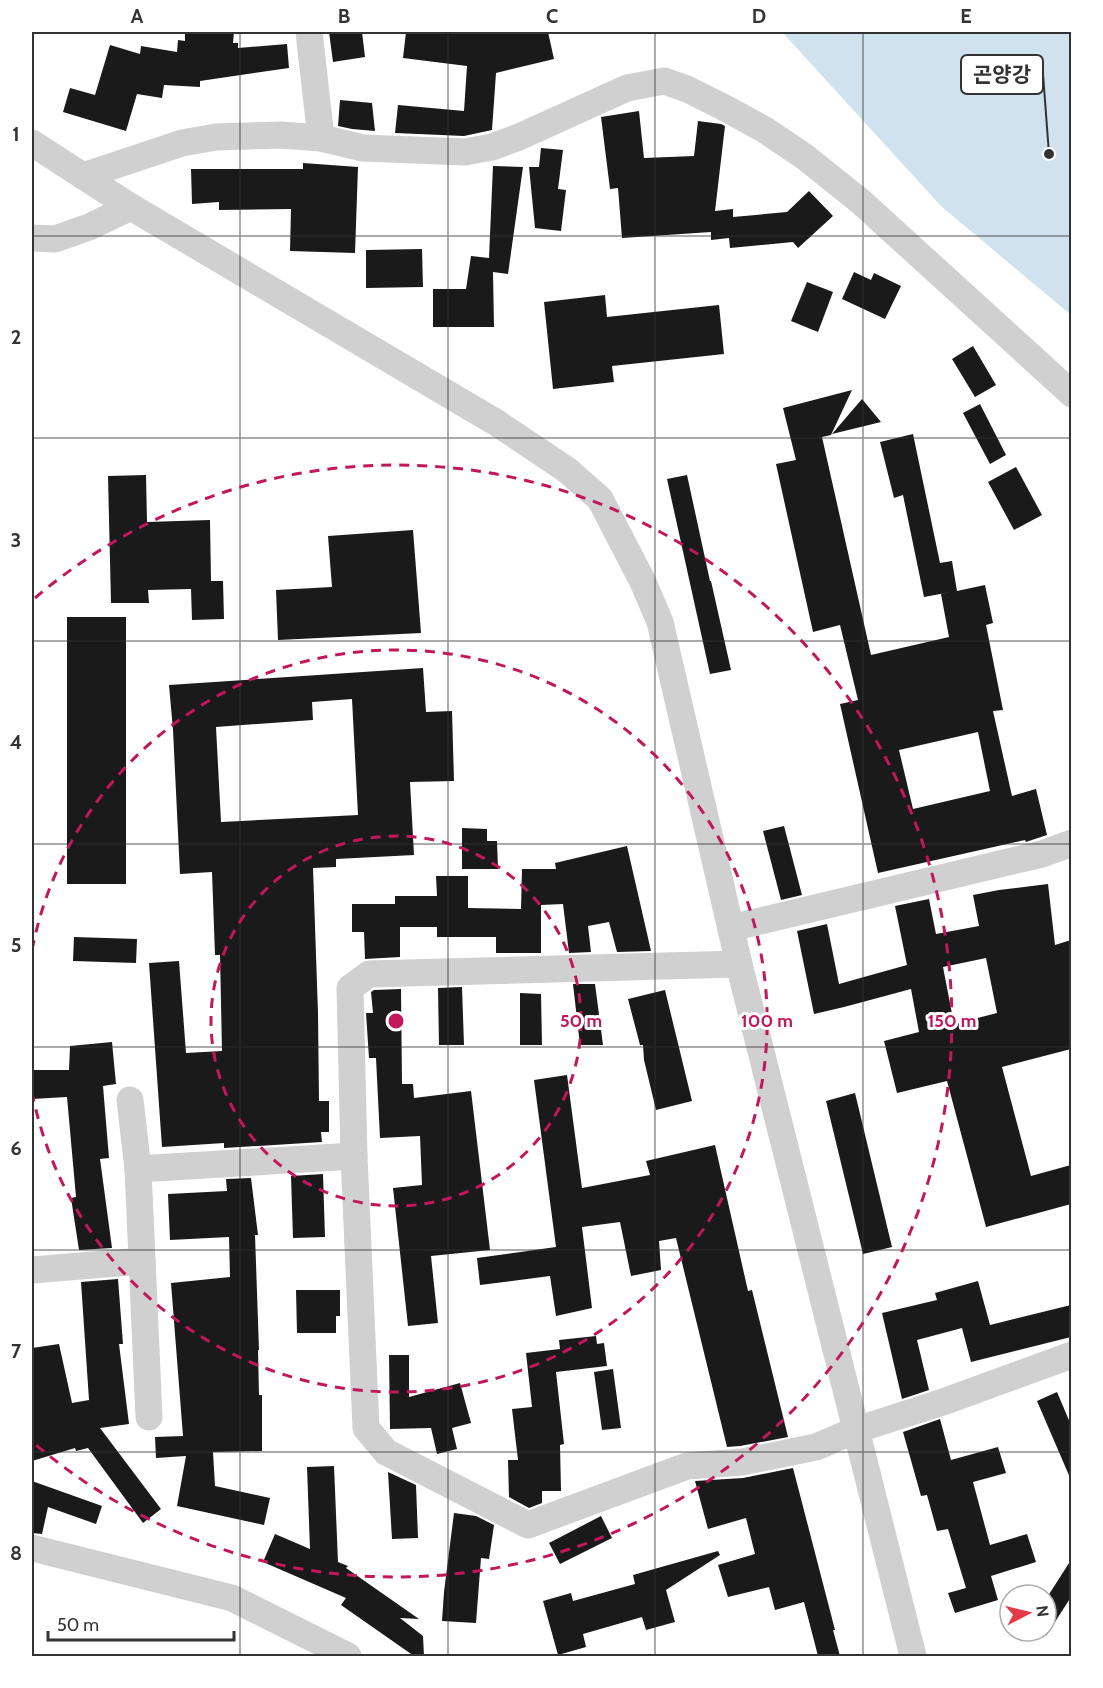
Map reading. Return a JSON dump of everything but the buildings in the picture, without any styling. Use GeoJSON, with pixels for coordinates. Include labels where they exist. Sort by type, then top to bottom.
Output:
{"type":"FeatureCollection","features":[{"type":"Feature","properties":{"kind":"street"},"geometry":{"type":"LineString","coordinates":[[309,32],[321,138]]}},
{"type":"Feature","properties":{"kind":"street"},"geometry":{"type":"LineString","coordinates":[[83,176],[182,143],[216,137],[281,135],[321,138],[363,148],[465,152],[492,147],[519,137],[627,88],[664,81],[687,89],[765,130],[805,157],[860,201],[1071,394]]}},
{"type":"Feature","properties":{"kind":"street"},"geometry":{"type":"LineString","coordinates":[[32,142],[131,207],[497,423],[567,470],[600,499],[643,582],[660,622],[739,964],[913,1656]]}},
{"type":"Feature","properties":{"kind":"street"},"geometry":{"type":"LineString","coordinates":[[32,238],[55,239],[89,227],[131,207]]}},
{"type":"Feature","properties":{"kind":"street"},"geometry":{"type":"LineString","coordinates":[[731,928],[1042,854],[1071,843]]}},
{"type":"Feature","properties":{"kind":"street"},"geometry":{"type":"LineString","coordinates":[[1042,854],[1071,860]]}},
{"type":"Feature","properties":{"kind":"street"},"geometry":{"type":"LineString","coordinates":[[739,964],[369,974],[351,988],[354,1156],[366,1428],[386,1452],[528,1525],[687,1466],[742,1462],[816,1447],[856,1430],[943,1402],[1071,1355]]}},
{"type":"Feature","properties":{"kind":"street"},"geometry":{"type":"LineString","coordinates":[[130,1100],[138,1168],[149,1417]]}},
{"type":"Feature","properties":{"kind":"street"},"geometry":{"type":"LineString","coordinates":[[138,1168],[354,1156]]}},
{"type":"Feature","properties":{"kind":"street"},"geometry":{"type":"LineString","coordinates":[[32,1270],[141,1261]]}},
{"type":"Feature","properties":{"kind":"street"},"geometry":{"type":"LineString","coordinates":[[32,1548],[232,1598],[348,1656]]}},
{"type":"Feature","properties":{"kind":"water"},"geometry":{"type":"Polygon","coordinates":[[[782,32],[1071,32],[1071,315],[941,206],[782,32]]]}},
{"type":"Feature","properties":{"kind":"place","name":"곤양강"},"geometry":{"type":"Point","coordinates":[1049,154]}}]}
